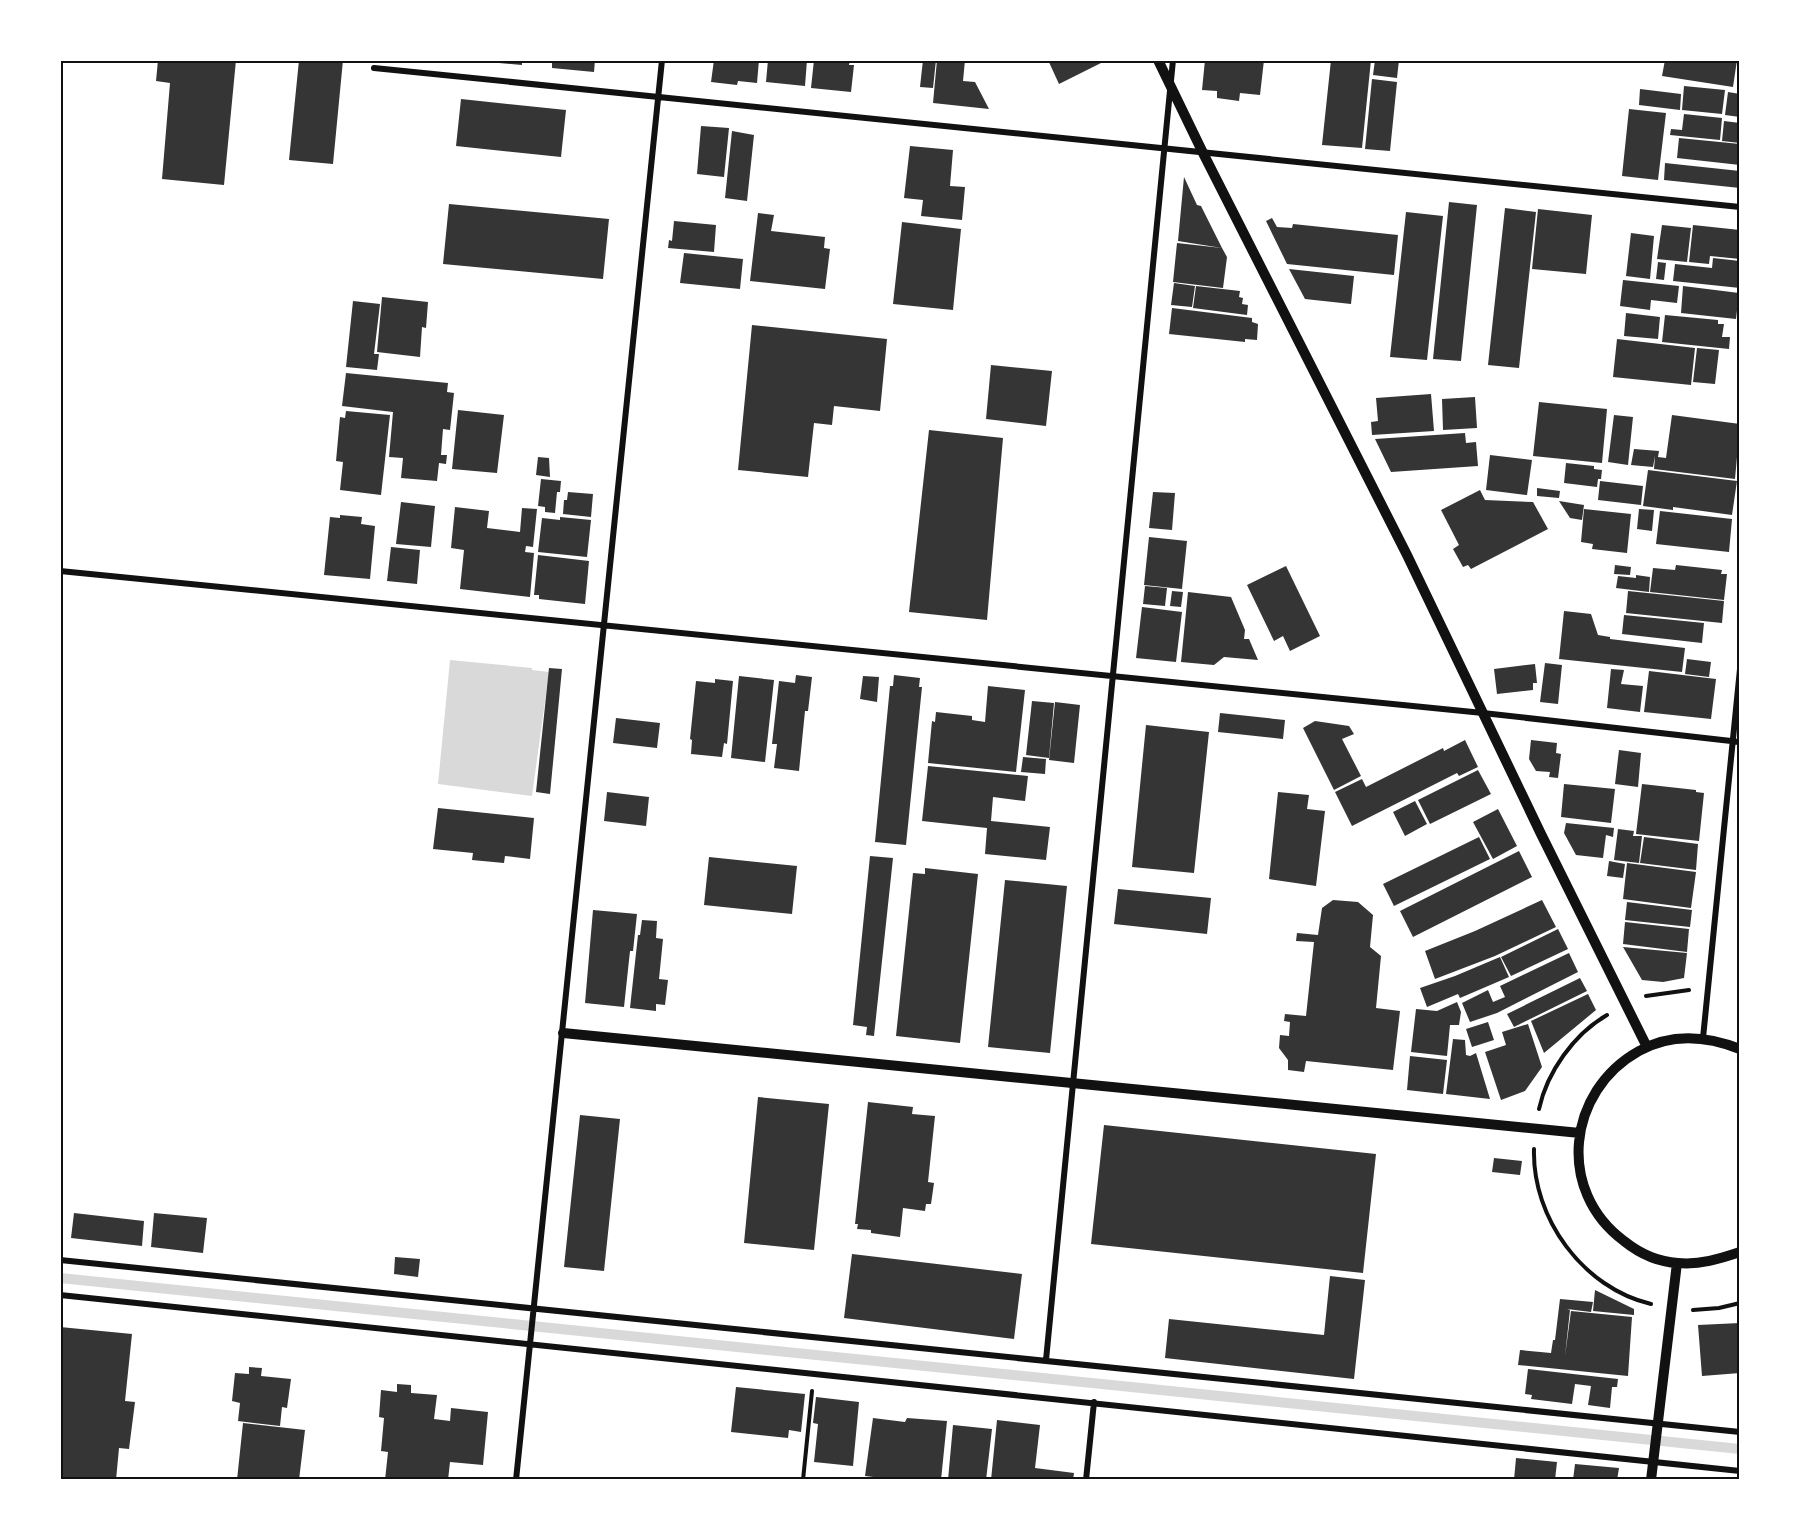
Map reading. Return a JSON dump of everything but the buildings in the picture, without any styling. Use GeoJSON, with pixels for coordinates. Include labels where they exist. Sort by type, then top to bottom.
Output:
{"type":"FeatureCollection","features":[{"type":"Feature","properties":{"kind":"street"},"geometry":{"type":"LineString","coordinates":[[516,1480],[662,60]]}},
{"type":"Feature","properties":{"kind":"street"},"geometry":{"type":"LineString","coordinates":[[1158,60],[1407,555],[1647,1047]]}},
{"type":"Feature","properties":{"kind":"street"},"geometry":{"type":"LineString","coordinates":[[1046,1360],[1075,1084],[1112,677],[1173,60]]}},
{"type":"Feature","properties":{"kind":"street"},"geometry":{"type":"LineString","coordinates":[[374,68],[1740,207]]}},
{"type":"Feature","properties":{"kind":"street"},"geometry":{"type":"LineString","coordinates":[[60,571],[1483,713],[1737,741]]}},
{"type":"Feature","properties":{"kind":"street"},"geometry":{"type":"LineString","coordinates":[[1703,1038],[1737,741],[1740,669]]}},
{"type":"Feature","properties":{"kind":"street"},"geometry":{"type":"LineString","coordinates":[[563,1034],[1580,1133]]}},
{"type":"Feature","properties":{"kind":"street"},"geometry":{"type":"LineString","coordinates":[[1740,1049],[1703,1038],[1675,1039],[1647,1047],[1628,1058],[1610,1072],[1596,1090],[1585,1111],[1578,1156],[1589,1200],[1601,1219],[1616,1236],[1634,1249],[1655,1258],[1677,1263],[1711,1262],[1740,1252]]}},
{"type":"Feature","properties":{"kind":"street"},"geometry":{"type":"LineString","coordinates":[[60,1260],[1740,1432]]}},
{"type":"Feature","properties":{"kind":"street"},"geometry":{"type":"LineString","coordinates":[[1651,1480],[1677,1263]]}},
{"type":"Feature","properties":{"kind":"street"},"geometry":{"type":"LineString","coordinates":[[60,1295],[1740,1471]]}},
{"type":"Feature","properties":{"kind":"street"},"geometry":{"type":"LineString","coordinates":[[1086,1480],[1094,1402]]}},
{"type":"Feature","properties":{"kind":"path"},"geometry":{"type":"LineString","coordinates":[[1708,990],[1666,992],[1646,996],[1603,1017],[1582,1034],[1564,1055],[1540,1102],[1535,1129],[1534,1160],[1539,1191],[1550,1220],[1566,1247],[1587,1270],[1612,1288],[1641,1301],[1671,1309],[1719,1308],[1740,1303]]}},
{"type":"Feature","properties":{"kind":"path"},"geometry":{"type":"LineString","coordinates":[[803,1480],[813,1373]]}},
{"type":"Feature","properties":{"kind":"shaded area"},"geometry":{"type":"Polygon","coordinates":[[[450,660],[532,668],[532,670],[549,672],[532,796],[438,784],[450,660]]]}},
{"type":"Feature","properties":{"kind":"waterway"},"geometry":{"type":"LineString","coordinates":[[60,1278],[1740,1449]]}}]}
